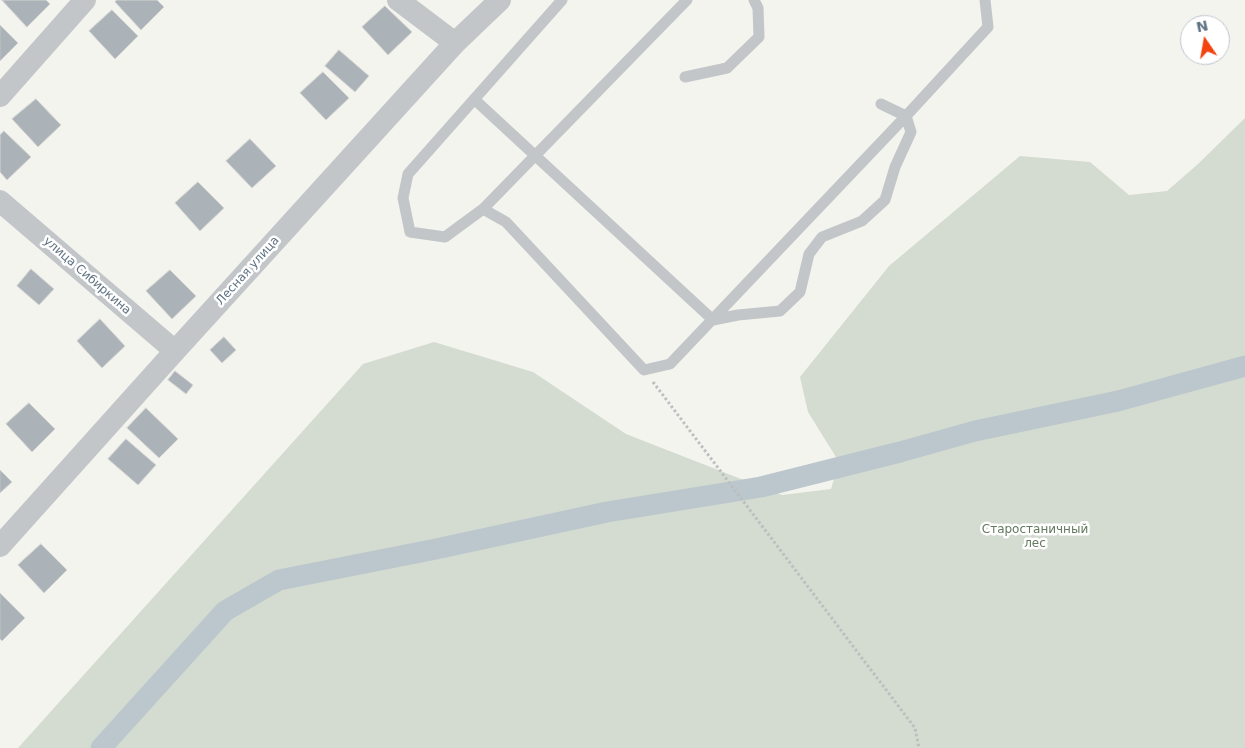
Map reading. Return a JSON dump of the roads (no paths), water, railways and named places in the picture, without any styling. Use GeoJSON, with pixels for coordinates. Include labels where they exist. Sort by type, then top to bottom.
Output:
{"type":"FeatureCollection","features":[{"type":"Feature","properties":{"kind":"street"},"geometry":{"type":"LineString","coordinates":[[0,96],[85,0]]}},
{"type":"Feature","properties":{"kind":"street"},"geometry":{"type":"LineString","coordinates":[[398,0],[455,43]]}},
{"type":"Feature","properties":{"kind":"street","name":"Лесная улица"},"geometry":{"type":"LineString","coordinates":[[0,546],[455,43],[500,0]]}},
{"type":"Feature","properties":{"kind":"street","name":"улица Сибиркина"},"geometry":{"type":"LineString","coordinates":[[0,201],[175,351]]}},
{"type":"Feature","properties":{"kind":"lane"},"geometry":{"type":"LineString","coordinates":[[562,0],[408,174],[403,198],[410,232],[445,237],[483,209],[687,0]]}},
{"type":"Feature","properties":{"kind":"lane"},"geometry":{"type":"LineString","coordinates":[[685,77],[727,68],[759,37],[758,8],[754,0]]}},
{"type":"Feature","properties":{"kind":"lane"},"geometry":{"type":"LineString","coordinates":[[483,209],[506,222],[644,370],[670,364],[988,27],[984,0]]}},
{"type":"Feature","properties":{"kind":"lane"},"geometry":{"type":"LineString","coordinates":[[474,99],[533,156],[713,320]]}},
{"type":"Feature","properties":{"kind":"lane"},"geometry":{"type":"LineString","coordinates":[[713,320],[738,315],[780,311],[800,292],[809,254],[822,237],[862,221],[885,200],[911,132],[906,116],[881,104]]}},
{"type":"Feature","properties":{"kind":"waterway"},"geometry":{"type":"LineString","coordinates":[[101,748],[225,611],[279,580],[436,549],[607,512],[761,487],[975,431],[1118,401],[1245,366]]}},
{"type":"Feature","properties":{"kind":"park label","name":"Старостаничный лес"},"geometry":{"type":"Point","coordinates":[1035,537]}}]}
